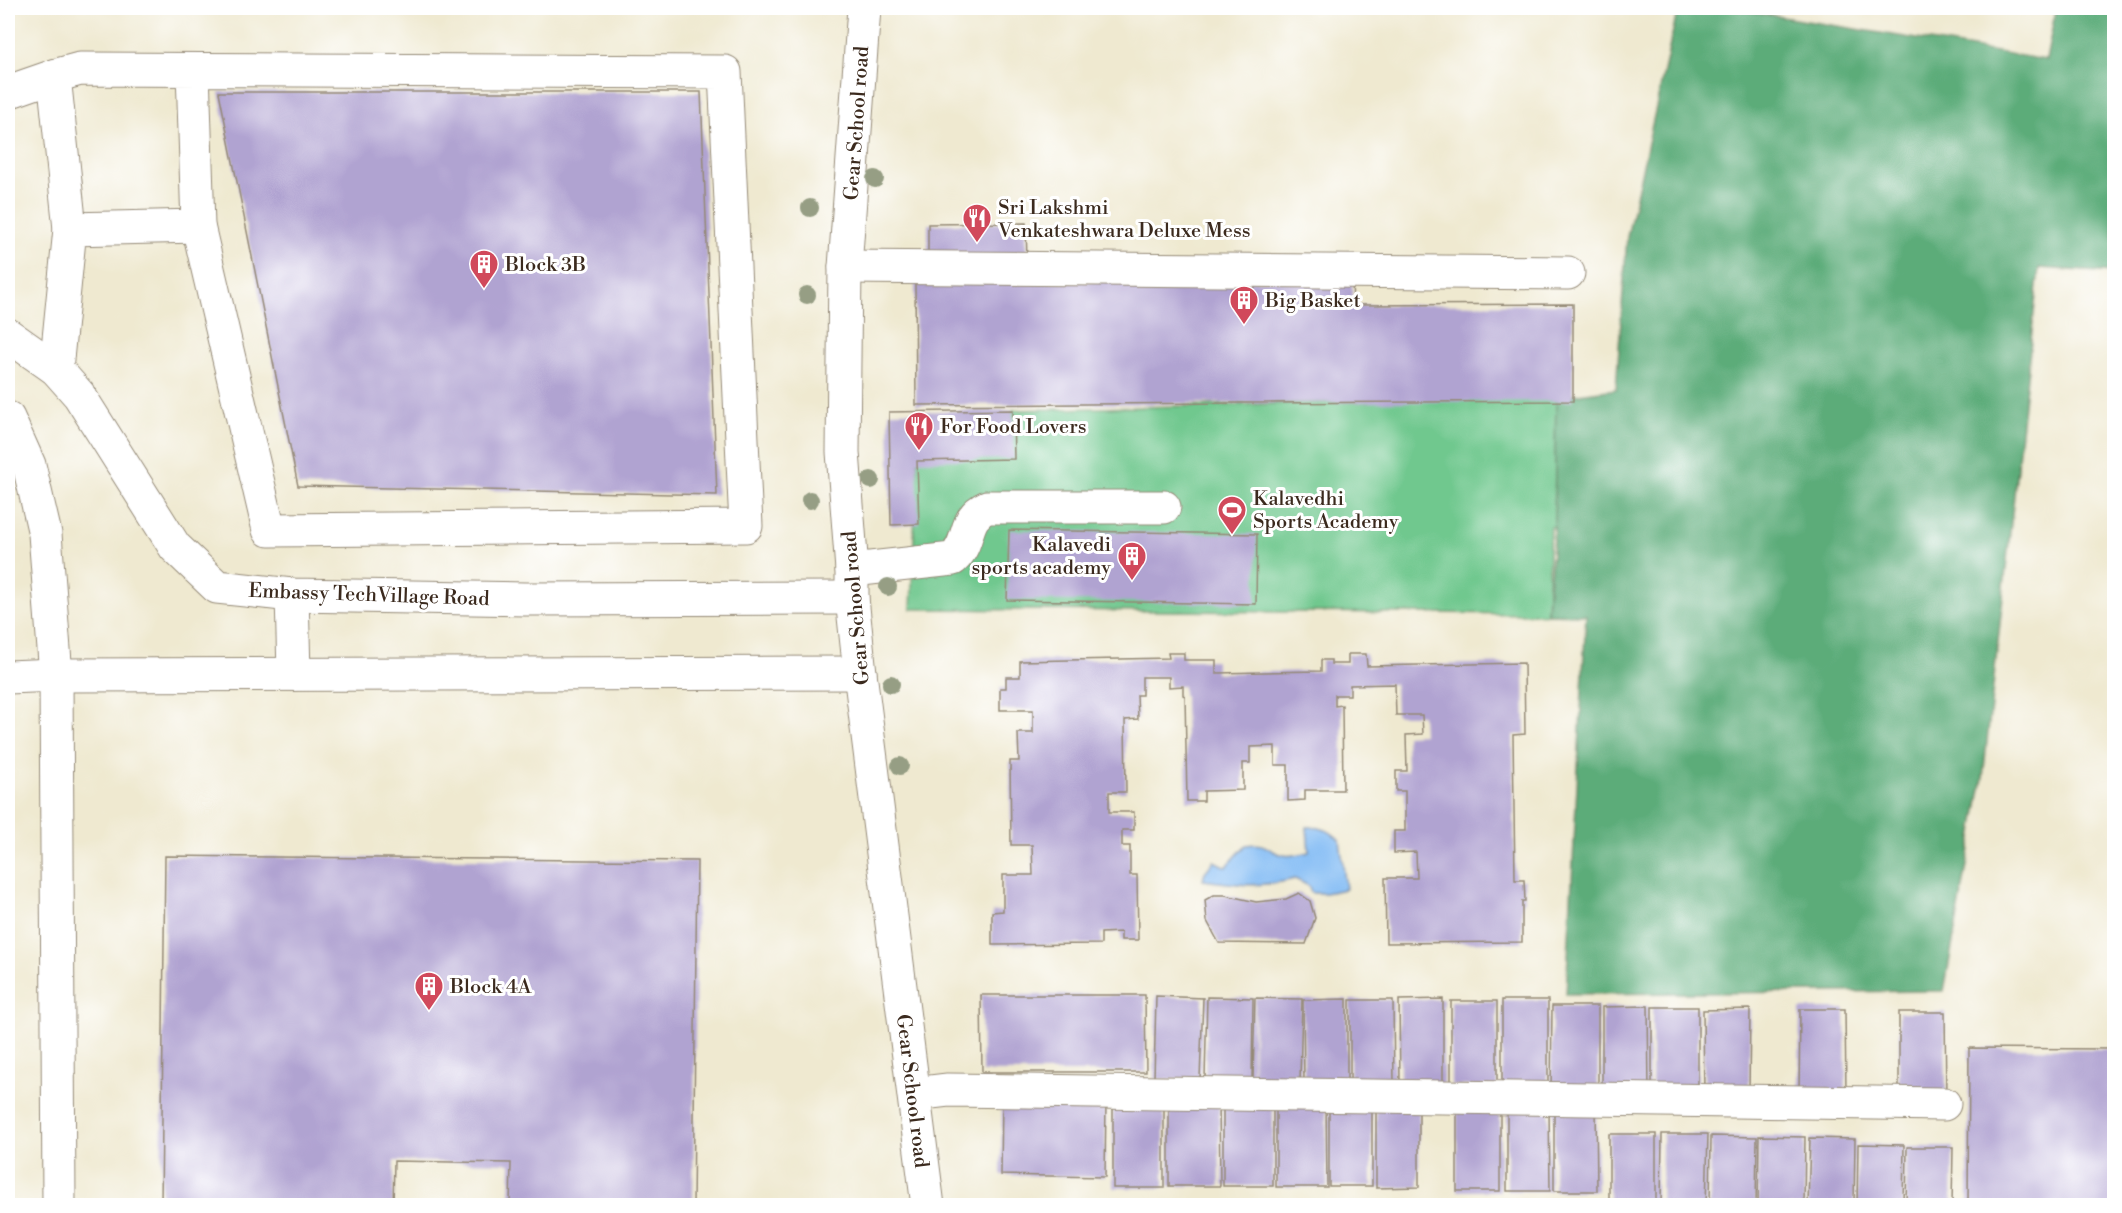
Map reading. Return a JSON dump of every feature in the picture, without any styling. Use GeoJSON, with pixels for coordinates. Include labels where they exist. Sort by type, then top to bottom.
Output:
{"type":"FeatureCollection","features":[{"type":"Feature","properties":{"kind":"main road","name":"Gear School road"},"geometry":{"type":"LineString","coordinates":[[864,8],[845,267],[843,452],[860,673],[928,1206]]}},
{"type":"Feature","properties":{"kind":"main road"},"geometry":{"type":"LineString","coordinates":[[8,92],[80,69],[725,72],[746,526],[269,530],[198,226],[193,70]]}},
{"type":"Feature","properties":{"kind":"main road"},"geometry":{"type":"LineString","coordinates":[[54,76],[70,229],[56,369]]}},
{"type":"Feature","properties":{"kind":"main road"},"geometry":{"type":"LineString","coordinates":[[70,229],[198,226]]}},
{"type":"Feature","properties":{"kind":"main road"},"geometry":{"type":"LineString","coordinates":[[845,267],[1568,273]]}},
{"type":"Feature","properties":{"kind":"main road","name":"Embassy TechVillage Road"},"geometry":{"type":"LineString","coordinates":[[8,335],[56,369],[79,395],[175,547],[218,587],[292,595],[525,599],[852,584],[953,559],[960,552],[977,511],[987,507],[1164,507]]}},
{"type":"Feature","properties":{"kind":"main road"},"geometry":{"type":"LineString","coordinates":[[8,418],[29,465],[45,534],[56,675],[59,1206]]}},
{"type":"Feature","properties":{"kind":"main road"},"geometry":{"type":"LineString","coordinates":[[292,595],[294,674]]}},
{"type":"Feature","properties":{"kind":"main road"},"geometry":{"type":"LineString","coordinates":[[8,677],[860,673]]}},
{"type":"Feature","properties":{"kind":"main road"},"geometry":{"type":"LineString","coordinates":[[914,1094],[948,1090],[1944,1104]]}},
{"type":"Feature","properties":{"kind":"green space"},"geometry":{"type":"Polygon","coordinates":[[[1678,8],[1727,8],[2046,60],[2056,8],[2114,8],[2114,273],[2039,268],[1983,778],[1944,991],[1566,994],[1586,615],[1547,614],[1554,527],[1556,397],[1616,389],[1627,237],[1678,8]]]}},
{"type":"Feature","properties":{"kind":"green space","name":"Kalavedhi Sports Academy"},"geometry":{"type":"Polygon","coordinates":[[[1556,397],[1554,527],[1550,527],[1547,614],[911,609],[917,461],[1013,410],[1556,397]]]}},
{"type":"Feature","properties":{"kind":"water"},"geometry":{"type":"Polygon","coordinates":[[[1307,827],[1325,830],[1340,840],[1346,889],[1311,893],[1309,886],[1295,879],[1249,885],[1203,880],[1205,872],[1214,861],[1226,867],[1246,845],[1259,844],[1287,856],[1309,852],[1307,827]]]}},
{"type":"Feature","properties":{"kind":"building","name":"Block 3B"},"geometry":{"type":"Polygon","coordinates":[[[219,92],[701,92],[717,495],[298,486],[219,92]]]}},
{"type":"Feature","properties":{"kind":"building","name":"Sri Lakshmi Venkateshwara Deluxe Mess"},"geometry":{"type":"Polygon","coordinates":[[[1026,223],[1027,262],[928,263],[928,224],[1026,223]]]}},
{"type":"Feature","properties":{"kind":"building","name":"Big Basket"},"geometry":{"type":"Polygon","coordinates":[[[1352,280],[1353,305],[1573,304],[1573,401],[916,405],[915,282],[1352,280]]]}},
{"type":"Feature","properties":{"kind":"building"},"geometry":{"type":"Polygon","coordinates":[[[1013,410],[1014,459],[917,461],[919,524],[891,525],[889,412],[1013,410]]]}},
{"type":"Feature","properties":{"kind":"building","name":"Kalavedi sports academy"},"geometry":{"type":"Polygon","coordinates":[[[1009,530],[1257,534],[1256,604],[1007,600],[1009,530]]]}},
{"type":"Feature","properties":{"kind":"building"},"geometry":{"type":"Polygon","coordinates":[[[1168,653],[1184,653],[1184,660],[1216,660],[1216,673],[1321,671],[1321,660],[1331,660],[1331,664],[1348,664],[1348,654],[1366,654],[1367,666],[1524,663],[1525,734],[1513,735],[1515,880],[1524,880],[1525,901],[1522,901],[1522,942],[1386,943],[1385,878],[1417,878],[1416,852],[1394,853],[1394,831],[1405,831],[1405,791],[1396,791],[1396,771],[1407,771],[1406,735],[1423,734],[1422,715],[1396,715],[1395,684],[1350,685],[1350,695],[1335,695],[1335,706],[1342,705],[1343,790],[1305,790],[1305,800],[1288,801],[1288,765],[1275,765],[1275,746],[1250,747],[1250,763],[1243,763],[1243,790],[1204,791],[1204,801],[1187,801],[1183,686],[1169,687],[1169,677],[1142,677],[1142,695],[1137,695],[1138,719],[1125,720],[1126,792],[1109,792],[1109,812],[1134,812],[1134,830],[1122,830],[1122,846],[1130,846],[1130,875],[1137,875],[1138,940],[1121,940],[1121,932],[1101,933],[1101,944],[992,945],[992,912],[1003,911],[1003,875],[1033,875],[1032,845],[1011,845],[1010,761],[1019,761],[1018,733],[1033,733],[1033,710],[1000,710],[1000,688],[1006,688],[1006,677],[1020,677],[1020,661],[1169,658],[1168,653]]]}},
{"type":"Feature","properties":{"kind":"building","name":"Block 4A"},"geometry":{"type":"Polygon","coordinates":[[[165,856],[697,861],[693,1206],[510,1206],[511,1163],[394,1161],[393,1206],[161,1206],[165,856]]]}},
{"type":"Feature","properties":{"kind":"building"},"geometry":{"type":"Polygon","coordinates":[[[1299,893],[1310,901],[1315,918],[1306,944],[1219,943],[1207,921],[1205,900],[1214,895],[1225,895],[1256,902],[1286,899],[1299,893]]]}},
{"type":"Feature","properties":{"kind":"building"},"geometry":{"type":"Polygon","coordinates":[[[981,995],[1145,995],[1146,1072],[982,1072],[981,995]]]}},
{"type":"Feature","properties":{"kind":"building"},"geometry":{"type":"Polygon","coordinates":[[[1156,996],[1203,998],[1200,1079],[1154,1079],[1156,996]]]}},
{"type":"Feature","properties":{"kind":"building"},"geometry":{"type":"Polygon","coordinates":[[[1207,997],[1253,998],[1252,1080],[1205,1079],[1207,997]]]}},
{"type":"Feature","properties":{"kind":"building"},"geometry":{"type":"Polygon","coordinates":[[[1255,998],[1302,999],[1300,1082],[1253,1080],[1255,998]]]}},
{"type":"Feature","properties":{"kind":"building"},"geometry":{"type":"Polygon","coordinates":[[[1347,999],[1347,1084],[1304,1084],[1303,1000],[1347,999]]]}},
{"type":"Feature","properties":{"kind":"building"},"geometry":{"type":"Polygon","coordinates":[[[1443,999],[1443,1084],[1400,1084],[1399,1000],[1443,999]]]}},
{"type":"Feature","properties":{"kind":"building"},"geometry":{"type":"Polygon","coordinates":[[[1350,1000],[1393,1000],[1394,1084],[1350,1084],[1350,1000]]]}},
{"type":"Feature","properties":{"kind":"building"},"geometry":{"type":"Polygon","coordinates":[[[1502,1000],[1548,1000],[1548,1086],[1502,1085],[1502,1000]]]}},
{"type":"Feature","properties":{"kind":"building"},"geometry":{"type":"Polygon","coordinates":[[[1451,1001],[1497,1001],[1497,1086],[1451,1086],[1451,1001]]]}},
{"type":"Feature","properties":{"kind":"building"},"geometry":{"type":"Polygon","coordinates":[[[1552,1006],[1598,1006],[1598,1091],[1551,1091],[1552,1006]]]}},
{"type":"Feature","properties":{"kind":"building"},"geometry":{"type":"Polygon","coordinates":[[[1648,1006],[1649,1092],[1602,1092],[1602,1007],[1648,1006]]]}},
{"type":"Feature","properties":{"kind":"building"},"geometry":{"type":"Polygon","coordinates":[[[1652,1007],[1698,1007],[1698,1092],[1652,1092],[1652,1007]]]}},
{"type":"Feature","properties":{"kind":"building"},"geometry":{"type":"Polygon","coordinates":[[[1750,1009],[1749,1094],[1704,1095],[1703,1010],[1750,1009]]]}},
{"type":"Feature","properties":{"kind":"building"},"geometry":{"type":"Polygon","coordinates":[[[1800,1009],[1845,1009],[1846,1094],[1799,1095],[1800,1009]]]}},
{"type":"Feature","properties":{"kind":"building"},"geometry":{"type":"Polygon","coordinates":[[[1899,1012],[1945,1012],[1946,1098],[1899,1097],[1899,1012]]]}},
{"type":"Feature","properties":{"kind":"building"},"geometry":{"type":"Polygon","coordinates":[[[1969,1048],[2114,1049],[2114,1206],[1968,1206],[1969,1048]]]}},
{"type":"Feature","properties":{"kind":"building"},"geometry":{"type":"Polygon","coordinates":[[[1002,1097],[1106,1100],[1105,1177],[1001,1175],[1002,1097]]]}},
{"type":"Feature","properties":{"kind":"building"},"geometry":{"type":"Polygon","coordinates":[[[1219,1099],[1220,1186],[1169,1186],[1169,1100],[1219,1099]]]}},
{"type":"Feature","properties":{"kind":"building"},"geometry":{"type":"Polygon","coordinates":[[[1273,1099],[1273,1186],[1223,1186],[1223,1100],[1273,1099]]]}},
{"type":"Feature","properties":{"kind":"building"},"geometry":{"type":"Polygon","coordinates":[[[1276,1100],[1326,1100],[1327,1187],[1276,1187],[1276,1100]]]}},
{"type":"Feature","properties":{"kind":"building"},"geometry":{"type":"Polygon","coordinates":[[[1372,1100],[1372,1186],[1329,1186],[1329,1101],[1372,1100]]]}},
{"type":"Feature","properties":{"kind":"building"},"geometry":{"type":"Polygon","coordinates":[[[1113,1101],[1164,1101],[1164,1188],[1113,1188],[1113,1101]]]}},
{"type":"Feature","properties":{"kind":"building"},"geometry":{"type":"Polygon","coordinates":[[[1376,1102],[1419,1102],[1419,1187],[1376,1188],[1376,1102]]]}},
{"type":"Feature","properties":{"kind":"building"},"geometry":{"type":"Polygon","coordinates":[[[1500,1105],[1500,1191],[1457,1191],[1457,1106],[1500,1105]]]}},
{"type":"Feature","properties":{"kind":"building"},"geometry":{"type":"Polygon","coordinates":[[[1554,1105],[1596,1105],[1597,1191],[1554,1191],[1554,1105]]]}},
{"type":"Feature","properties":{"kind":"building"},"geometry":{"type":"Polygon","coordinates":[[[1507,1106],[1549,1106],[1550,1191],[1507,1191],[1507,1106]]]}},
{"type":"Feature","properties":{"kind":"building"},"geometry":{"type":"Polygon","coordinates":[[[1609,1134],[1656,1134],[1656,1206],[1609,1206],[1609,1134]]]}},
{"type":"Feature","properties":{"kind":"building"},"geometry":{"type":"Polygon","coordinates":[[[1662,1134],[1708,1134],[1706,1206],[1661,1206],[1662,1134]]]}},
{"type":"Feature","properties":{"kind":"building"},"geometry":{"type":"Polygon","coordinates":[[[1711,1136],[1757,1137],[1756,1206],[1710,1206],[1711,1136]]]}},
{"type":"Feature","properties":{"kind":"building"},"geometry":{"type":"Polygon","coordinates":[[[1759,1136],[1805,1137],[1804,1206],[1758,1206],[1759,1136]]]}},
{"type":"Feature","properties":{"kind":"building"},"geometry":{"type":"Polygon","coordinates":[[[1810,1138],[1855,1139],[1854,1206],[1808,1206],[1810,1138]]]}},
{"type":"Feature","properties":{"kind":"building"},"geometry":{"type":"Polygon","coordinates":[[[1858,1144],[1904,1145],[1903,1206],[1857,1206],[1858,1144]]]}},
{"type":"Feature","properties":{"kind":"building"},"geometry":{"type":"Polygon","coordinates":[[[1907,1147],[1953,1147],[1952,1206],[1906,1206],[1907,1147]]]}},
{"type":"Feature","properties":{"kind":"place","name":"Sri Lakshmi Venkateshwara Deluxe Mess"},"geometry":{"type":"Point","coordinates":[977,244]}},
{"type":"Feature","properties":{"kind":"place","name":"Block 3B"},"geometry":{"type":"Point","coordinates":[484,290]}},
{"type":"Feature","properties":{"kind":"place","name":"Big Basket"},"geometry":{"type":"Point","coordinates":[1244,326]}},
{"type":"Feature","properties":{"kind":"place","name":"For Food Lovers"},"geometry":{"type":"Point","coordinates":[919,452]}},
{"type":"Feature","properties":{"kind":"place","name":"Kalavedhi Sports Academy"},"geometry":{"type":"Point","coordinates":[1232,536]}},
{"type":"Feature","properties":{"kind":"place","name":"Kalavedi sports academy"},"geometry":{"type":"Point","coordinates":[1132,582]}},
{"type":"Feature","properties":{"kind":"place","name":"Block 4A"},"geometry":{"type":"Point","coordinates":[429,1012]}}]}
